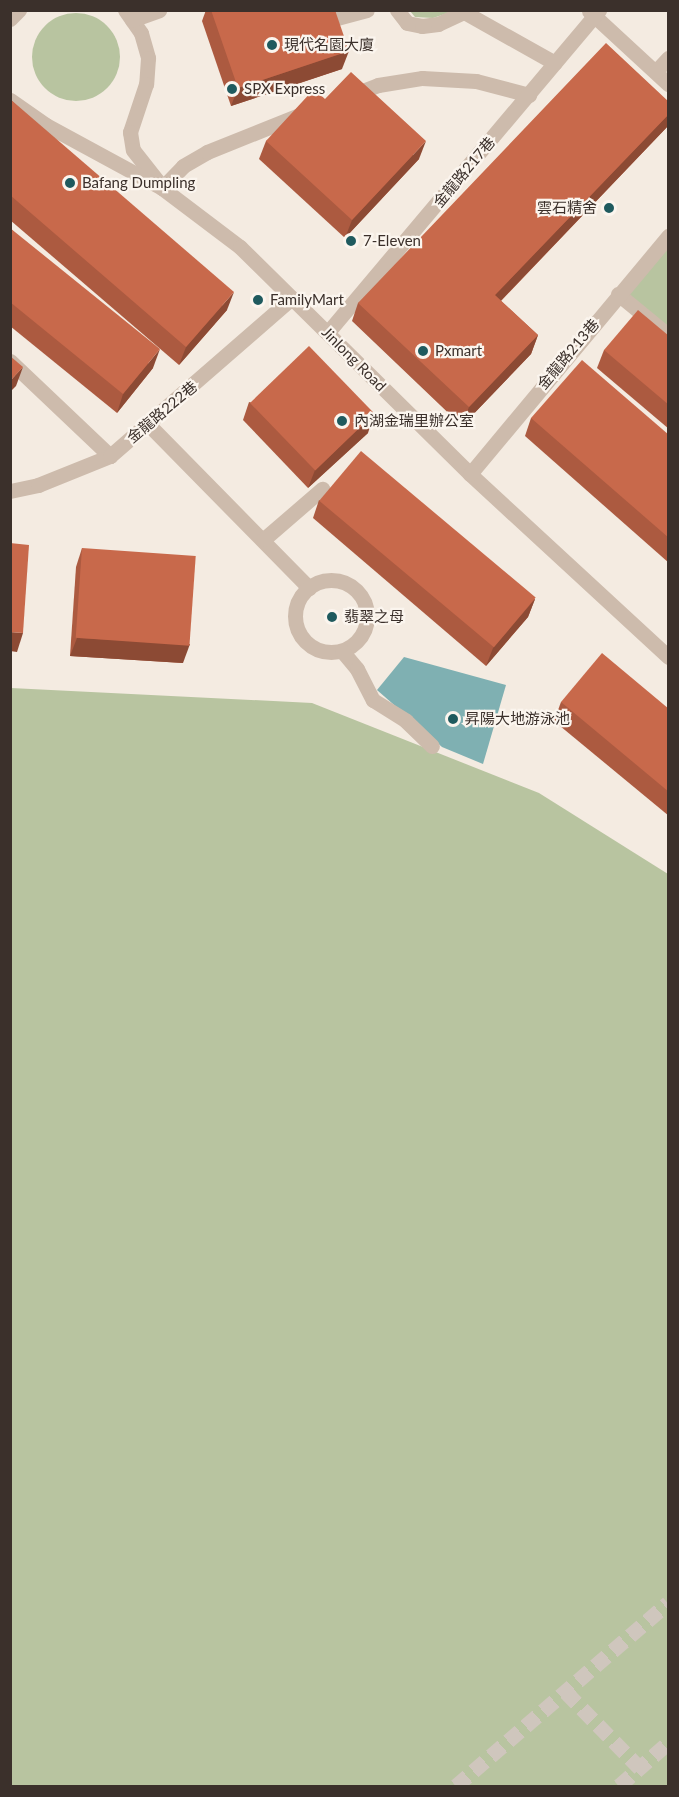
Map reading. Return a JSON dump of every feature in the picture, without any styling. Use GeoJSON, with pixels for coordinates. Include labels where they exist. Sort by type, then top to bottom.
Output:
{"type":"FeatureCollection","features":[{"type":"Feature","properties":{"kind":"street"},"geometry":{"type":"LineString","coordinates":[[10,19],[19,10]]}},
{"type":"Feature","properties":{"kind":"street"},"geometry":{"type":"LineString","coordinates":[[159,10],[129,15],[141,33],[148,58],[146,84],[130,132],[133,150],[162,188],[183,166],[207,152],[378,86],[422,78],[476,81],[529,94]]}},
{"type":"Feature","properties":{"kind":"street"},"geometry":{"type":"LineString","coordinates":[[337,18],[367,10]]}},
{"type":"Feature","properties":{"kind":"street"},"geometry":{"type":"LineString","coordinates":[[397,10],[407,24],[422,26],[438,24],[464,11],[555,63]]}},
{"type":"Feature","properties":{"kind":"street"},"geometry":{"type":"LineString","coordinates":[[594,12],[669,84]]}},
{"type":"Feature","properties":{"kind":"street","name":"金龍路217巷"},"geometry":{"type":"LineString","coordinates":[[328,332],[555,63],[594,12]]}},
{"type":"Feature","properties":{"kind":"street"},"geometry":{"type":"LineString","coordinates":[[656,71],[669,58]]}},
{"type":"Feature","properties":{"kind":"street","name":"Jinlong Road"},"geometry":{"type":"LineString","coordinates":[[10,100],[46,125],[162,188],[240,248],[470,474],[669,657]]}},
{"type":"Feature","properties":{"kind":"street","name":"金龍路213巷"},"geometry":{"type":"LineString","coordinates":[[470,474],[618,294],[669,236]]}},
{"type":"Feature","properties":{"kind":"street"},"geometry":{"type":"LineString","coordinates":[[618,294],[669,334]]}},
{"type":"Feature","properties":{"kind":"street","name":"金龍路222巷"},"geometry":{"type":"LineString","coordinates":[[10,491],[38,485],[110,456],[292,298]]}},
{"type":"Feature","properties":{"kind":"street"},"geometry":{"type":"LineString","coordinates":[[10,361],[110,456]]}},
{"type":"Feature","properties":{"kind":"street"},"geometry":{"type":"LineString","coordinates":[[148,424],[264,539],[309,588]]}},
{"type":"Feature","properties":{"kind":"street"},"geometry":{"type":"LineString","coordinates":[[264,539],[322,489]]}},
{"type":"Feature","properties":{"kind":"street"},"geometry":{"type":"LineString","coordinates":[[329,581],[351,586],[365,604],[366,626],[361,636],[342,651],[318,649],[299,633],[296,609],[309,588],[329,581]]}},
{"type":"Feature","properties":{"kind":"street"},"geometry":{"type":"LineString","coordinates":[[342,651],[357,669],[373,700],[406,721],[432,746]]}},
{"type":"Feature","properties":{"kind":"green space"},"geometry":{"type":"Polygon","coordinates":[[[410,11],[454,11],[433,18],[415,17],[410,11]]]}},
{"type":"Feature","properties":{"kind":"green space"},"geometry":{"type":"Polygon","coordinates":[[[76,13],[93,17],[107,26],[116,40],[120,57],[116,74],[107,88],[93,97],[76,101],[59,97],[45,88],[36,74],[32,57],[36,40],[45,26],[59,17],[76,13]]]}},
{"type":"Feature","properties":{"kind":"green space"},"geometry":{"type":"Polygon","coordinates":[[[668,236],[668,335],[618,294],[668,236]]]}},
{"type":"Feature","properties":{"kind":"green space"},"geometry":{"type":"Polygon","coordinates":[[[11,688],[312,703],[539,793],[668,874],[668,1786],[11,1786],[11,688]]]}},
{"type":"Feature","properties":{"kind":"water","name":"昇陽大地游泳池"},"geometry":{"type":"Polygon","coordinates":[[[404,657],[506,685],[483,764],[442,747],[377,690],[404,657]]]}},
{"type":"Feature","properties":{"kind":"building","name":"現代名園大廈"},"geometry":{"type":"Polygon","coordinates":[[[211,10],[335,10],[349,51],[238,88],[211,10]]]}},
{"type":"Feature","properties":{"kind":"building"},"geometry":{"type":"Polygon","coordinates":[[[606,43],[669,102],[669,114],[495,295],[538,335],[469,407],[358,303],[606,43]]]}},
{"type":"Feature","properties":{"kind":"building"},"geometry":{"type":"Polygon","coordinates":[[[351,72],[426,141],[352,220],[266,141],[314,89],[325,99],[351,72]]]}},
{"type":"Feature","properties":{"kind":"building"},"geometry":{"type":"Polygon","coordinates":[[[10,99],[234,292],[186,347],[10,195],[10,99]]]}},
{"type":"Feature","properties":{"kind":"building"},"geometry":{"type":"Polygon","coordinates":[[[10,228],[160,349],[123,394],[10,302],[10,228]]]}},
{"type":"Feature","properties":{"kind":"building"},"geometry":{"type":"Polygon","coordinates":[[[638,310],[669,336],[669,405],[604,350],[638,310]]]}},
{"type":"Feature","properties":{"kind":"building"},"geometry":{"type":"Polygon","coordinates":[[[309,346],[374,414],[315,471],[250,403],[309,346]]]}},
{"type":"Feature","properties":{"kind":"building"},"geometry":{"type":"Polygon","coordinates":[[[10,356],[23,367],[10,381],[10,356]]]}},
{"type":"Feature","properties":{"kind":"building"},"geometry":{"type":"Polygon","coordinates":[[[582,360],[669,435],[669,538],[531,418],[582,360]]]}},
{"type":"Feature","properties":{"kind":"building"},"geometry":{"type":"Polygon","coordinates":[[[361,451],[536,598],[494,647],[319,501],[361,451]]]}},
{"type":"Feature","properties":{"kind":"building"},"geometry":{"type":"Polygon","coordinates":[[[10,543],[29,545],[23,633],[10,632],[10,543]]]}},
{"type":"Feature","properties":{"kind":"building"},"geometry":{"type":"Polygon","coordinates":[[[82,548],[196,556],[189,646],[76,638],[82,548]]]}},
{"type":"Feature","properties":{"kind":"building"},"geometry":{"type":"Polygon","coordinates":[[[602,653],[669,709],[669,792],[561,702],[602,653]]]}},
{"type":"Feature","properties":{"kind":"tunnel"},"geometry":{"type":"LineString","coordinates":[[456,1786],[668,1603]]}},
{"type":"Feature","properties":{"kind":"tunnel"},"geometry":{"type":"LineString","coordinates":[[566,1692],[640,1768]]}},
{"type":"Feature","properties":{"kind":"tunnel"},"geometry":{"type":"LineString","coordinates":[[619,1786],[668,1743]]}},
{"type":"Feature","properties":{"kind":"place","name":"現代名園大廈"},"geometry":{"type":"Point","coordinates":[272,45]}},
{"type":"Feature","properties":{"kind":"place","name":"SPX Express"},"geometry":{"type":"Point","coordinates":[232,89]}},
{"type":"Feature","properties":{"kind":"place","name":"Bafang Dumpling"},"geometry":{"type":"Point","coordinates":[70,183]}},
{"type":"Feature","properties":{"kind":"place","name":"雲石精舍"},"geometry":{"type":"Point","coordinates":[609,208]}},
{"type":"Feature","properties":{"kind":"place","name":"7-Eleven"},"geometry":{"type":"Point","coordinates":[351,241]}},
{"type":"Feature","properties":{"kind":"place","name":"FamilyMart"},"geometry":{"type":"Point","coordinates":[258,300]}},
{"type":"Feature","properties":{"kind":"place","name":"Pxmart"},"geometry":{"type":"Point","coordinates":[423,351]}},
{"type":"Feature","properties":{"kind":"place","name":"內湖金瑞里辦公室"},"geometry":{"type":"Point","coordinates":[342,421]}},
{"type":"Feature","properties":{"kind":"place","name":"翡翠之母"},"geometry":{"type":"Point","coordinates":[332,617]}},
{"type":"Feature","properties":{"kind":"place","name":"昇陽大地游泳池"},"geometry":{"type":"Point","coordinates":[453,719]}}]}
